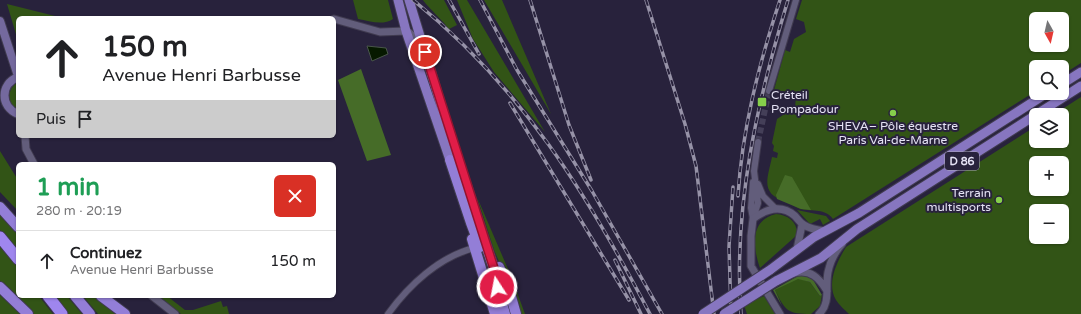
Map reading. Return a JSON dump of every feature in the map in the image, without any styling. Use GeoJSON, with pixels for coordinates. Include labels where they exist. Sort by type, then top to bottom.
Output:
{"type":"FeatureCollection","features":[{"type":"Feature","properties":{"kind":"highway"},"geometry":{"type":"LineString","coordinates":[[454,160],[471,223],[492,281],[497,287]]}},
{"type":"Feature","properties":{"kind":"highway"},"geometry":{"type":"LineString","coordinates":[[454,160],[497,278],[497,287],[505,314]]}},
{"type":"Feature","properties":{"kind":"highway"},"geometry":{"type":"LineString","coordinates":[[0,199],[16,216]]}},
{"type":"Feature","properties":{"kind":"highway"},"geometry":{"type":"LineString","coordinates":[[0,207],[16,225]]}},
{"type":"Feature","properties":{"kind":"highway"},"geometry":{"type":"LineString","coordinates":[[471,223],[474,248],[495,314]]}},
{"type":"Feature","properties":{"kind":"highway"},"geometry":{"type":"LineString","coordinates":[[0,237],[16,257]]}},
{"type":"Feature","properties":{"kind":"highway"},"geometry":{"type":"LineString","coordinates":[[488,252],[495,258],[508,286],[516,314]]}},
{"type":"Feature","properties":{"kind":"highway"},"geometry":{"type":"LineString","coordinates":[[0,287],[28,314]]}},
{"type":"Feature","properties":{"kind":"highway"},"geometry":{"type":"LineString","coordinates":[[50,298],[62,314]]}},
{"type":"Feature","properties":{"kind":"highway"},"geometry":{"type":"LineString","coordinates":[[77,298],[90,314]]}},
{"type":"Feature","properties":{"kind":"highway"},"geometry":{"type":"LineString","coordinates":[[105,298],[125,314]]}},
{"type":"Feature","properties":{"kind":"main road"},"geometry":{"type":"LineString","coordinates":[[398,0],[406,31],[454,160]]}},
{"type":"Feature","properties":{"kind":"main road"},"geometry":{"type":"LineString","coordinates":[[409,0],[429,64],[454,160]]}},
{"type":"Feature","properties":{"kind":"main road"},"geometry":{"type":"LineString","coordinates":[[0,21],[16,70]]}},
{"type":"Feature","properties":{"kind":"main road"},"geometry":{"type":"LineString","coordinates":[[1069,80],[1081,72]]}},
{"type":"Feature","properties":{"kind":"main road"},"geometry":{"type":"LineString","coordinates":[[9,108],[2,92],[16,78]]}},
{"type":"Feature","properties":{"kind":"main road","name":"D 86"},"geometry":{"type":"LineString","coordinates":[[724,314],[776,281],[821,258],[857,229],[1081,86]]}},
{"type":"Feature","properties":{"kind":"main road","name":"D 86"},"geometry":{"type":"LineString","coordinates":[[703,314],[770,270],[797,249],[825,231],[859,213],[1036,100]]}},
{"type":"Feature","properties":{"kind":"main road"},"geometry":{"type":"LineString","coordinates":[[0,105],[16,113]]}},
{"type":"Feature","properties":{"kind":"street"},"geometry":{"type":"LineString","coordinates":[[769,92],[796,0]]}},
{"type":"Feature","properties":{"kind":"street"},"geometry":{"type":"LineString","coordinates":[[336,20],[380,32],[406,31],[413,35],[418,51],[429,64]]}},
{"type":"Feature","properties":{"kind":"street"},"geometry":{"type":"LineString","coordinates":[[25,138],[26,149],[33,162]]}},
{"type":"Feature","properties":{"kind":"street"},"geometry":{"type":"LineString","coordinates":[[758,142],[751,208],[753,219],[751,266],[780,314]]}},
{"type":"Feature","properties":{"kind":"street"},"geometry":{"type":"LineString","coordinates":[[755,177],[763,196],[775,208]]}},
{"type":"Feature","properties":{"kind":"street"},"geometry":{"type":"LineString","coordinates":[[753,219],[767,210],[775,208],[787,211],[802,225],[812,229],[825,231]]}},
{"type":"Feature","properties":{"kind":"street"},"geometry":{"type":"LineString","coordinates":[[797,249],[802,225]]}},
{"type":"Feature","properties":{"kind":"street"},"geometry":{"type":"LineString","coordinates":[[819,314],[826,304],[828,271],[833,257],[846,239]]}},
{"type":"Feature","properties":{"kind":"street"},"geometry":{"type":"LineString","coordinates":[[388,314],[396,302],[420,278],[456,254],[474,248]]}},
{"type":"Feature","properties":{"kind":"street"},"geometry":{"type":"LineString","coordinates":[[789,274],[800,271],[814,274],[827,292]]}},
{"type":"Feature","properties":{"kind":"street"},"geometry":{"type":"LineString","coordinates":[[155,298],[175,314]]}},
{"type":"Feature","properties":{"kind":"green space"},"geometry":{"type":"Polygon","coordinates":[[[353,0],[388,0],[393,19],[380,23],[358,19],[353,0]]]}},
{"type":"Feature","properties":{"kind":"green space"},"geometry":{"type":"Polygon","coordinates":[[[423,0],[444,0],[457,25],[449,29],[423,0]]]}},
{"type":"Feature","properties":{"kind":"green space"},"geometry":{"type":"Polygon","coordinates":[[[457,0],[467,0],[545,132],[494,72],[473,39],[457,0]]]}},
{"type":"Feature","properties":{"kind":"green space"},"geometry":{"type":"Polygon","coordinates":[[[484,0],[502,0],[551,114],[484,0]]]}},
{"type":"Feature","properties":{"kind":"green space","name":"SHEVA– Pôle équestre Paris Val-de-Marne"},"geometry":{"type":"Polygon","coordinates":[[[802,0],[1081,0],[1081,63],[1069,71],[1069,60],[1029,60],[1029,95],[833,219],[826,213],[805,210],[778,199],[769,190],[767,179],[772,157],[777,158],[778,153],[773,151],[774,146],[772,143],[777,119],[795,107],[796,97],[774,90],[785,50],[790,52],[794,39],[806,32],[804,22],[796,19],[802,0]]]}},
{"type":"Feature","properties":{"kind":"green space"},"geometry":{"type":"Polygon","coordinates":[[[7,4],[55,16],[16,16],[16,34],[7,4]]]}},
{"type":"Feature","properties":{"kind":"green space"},"geometry":{"type":"Polygon","coordinates":[[[361,69],[391,155],[367,161],[338,80],[361,69]]]}},
{"type":"Feature","properties":{"kind":"green space"},"geometry":{"type":"Polygon","coordinates":[[[16,84],[16,108],[11,104],[9,96],[16,84]]]}},
{"type":"Feature","properties":{"kind":"green space","name":"Terrain multisports"},"geometry":{"type":"Polygon","coordinates":[[[1081,97],[1081,314],[849,314],[836,300],[832,287],[832,280],[836,266],[846,247],[1029,130],[1029,148],[1069,148],[1069,108],[1064,108],[1081,97]]]}},
{"type":"Feature","properties":{"kind":"green space"},"geometry":{"type":"Polygon","coordinates":[[[0,151],[16,177],[16,209],[0,192],[0,151]]]}},
{"type":"Feature","properties":{"kind":"green space"},"geometry":{"type":"Polygon","coordinates":[[[785,175],[792,177],[811,210],[801,209],[777,199],[776,195],[785,175]]]}},
{"type":"Feature","properties":{"kind":"green space"},"geometry":{"type":"Polygon","coordinates":[[[477,197],[511,276],[525,314],[519,314],[510,287],[494,250],[477,197]]]}},
{"type":"Feature","properties":{"kind":"green space"},"geometry":{"type":"Polygon","coordinates":[[[797,210],[826,216],[830,221],[823,225],[820,219],[810,224],[797,210]]]}},
{"type":"Feature","properties":{"kind":"green space"},"geometry":{"type":"Polygon","coordinates":[[[0,213],[16,233],[16,250],[0,230],[0,213]]]}},
{"type":"Feature","properties":{"kind":"green space"},"geometry":{"type":"Polygon","coordinates":[[[776,214],[788,218],[794,223],[797,230],[797,235],[760,268],[755,244],[757,228],[767,217],[776,214]]]}},
{"type":"Feature","properties":{"kind":"green space"},"geometry":{"type":"Polygon","coordinates":[[[0,245],[16,265],[16,298],[0,281],[0,245]]]}},
{"type":"Feature","properties":{"kind":"green space"},"geometry":{"type":"Polygon","coordinates":[[[800,275],[812,278],[822,295],[820,296],[810,282],[798,279],[775,290],[782,306],[773,290],[800,275]]]}},
{"type":"Feature","properties":{"kind":"green space"},"geometry":{"type":"Polygon","coordinates":[[[798,278],[810,282],[820,296],[822,295],[820,306],[811,314],[797,313],[788,310],[782,303],[775,290],[798,278]]]}},
{"type":"Feature","properties":{"kind":"green space"},"geometry":{"type":"Polygon","coordinates":[[[0,295],[20,314],[0,314],[0,295]]]}},
{"type":"Feature","properties":{"kind":"green space"},"geometry":{"type":"Polygon","coordinates":[[[764,296],[775,314],[747,314],[744,305],[764,296]]]}},
{"type":"Feature","properties":{"kind":"green space"},"geometry":{"type":"Polygon","coordinates":[[[16,298],[41,298],[53,314],[34,314],[16,298]]]}},
{"type":"Feature","properties":{"kind":"green space"},"geometry":{"type":"Polygon","coordinates":[[[54,298],[69,298],[82,314],[66,314],[54,298]]]}},
{"type":"Feature","properties":{"kind":"green space"},"geometry":{"type":"Polygon","coordinates":[[[85,298],[96,298],[115,314],[98,314],[85,298]]]}},
{"type":"Feature","properties":{"kind":"green space"},"geometry":{"type":"Polygon","coordinates":[[[161,298],[170,298],[185,310],[193,310],[221,301],[223,307],[227,306],[229,314],[181,314],[161,298]]]}},
{"type":"Feature","properties":{"kind":"shaded area"},"geometry":{"type":"Polygon","coordinates":[[[367,46],[386,48],[388,54],[372,61],[367,46]]]}},
{"type":"Feature","properties":{"kind":"tunnel"},"geometry":{"type":"LineString","coordinates":[[758,142],[769,91]]}},
{"type":"Feature","properties":{"kind":"railway"},"geometry":{"type":"LineString","coordinates":[[413,0],[452,34],[487,69],[519,106],[548,144],[576,184],[626,269],[650,314]]}},
{"type":"Feature","properties":{"kind":"railway"},"geometry":{"type":"LineString","coordinates":[[449,0],[479,54]]}},
{"type":"Feature","properties":{"kind":"railway"},"geometry":{"type":"LineString","coordinates":[[480,0],[517,70],[592,191],[662,314]]}},
{"type":"Feature","properties":{"kind":"railway"},"geometry":{"type":"LineString","coordinates":[[530,0],[569,125],[591,180]]}},
{"type":"Feature","properties":{"kind":"railway"},"geometry":{"type":"LineString","coordinates":[[646,0],[685,124],[696,166],[714,314]]}},
{"type":"Feature","properties":{"kind":"railway"},"geometry":{"type":"LineString","coordinates":[[738,196],[743,146],[753,97],[765,48],[780,0]]}},
{"type":"Feature","properties":{"kind":"railway"},"geometry":{"type":"LineString","coordinates":[[741,314],[739,274],[744,195],[757,116],[766,77],[788,0]]}},
{"type":"Feature","properties":{"kind":"railway"},"geometry":{"type":"LineString","coordinates":[[510,103],[629,300]]}},
{"type":"Feature","properties":{"kind":"railway"},"geometry":{"type":"LineString","coordinates":[[731,314],[729,246],[733,187]]}},
{"type":"Feature","properties":{"kind":"railway"},"geometry":{"type":"LineString","coordinates":[[615,260],[641,314]]}},
{"type":"Feature","properties":{"kind":"place","name":"Créteil Pompadour"},"geometry":{"type":"Point","coordinates":[762,102]}},
{"type":"Feature","properties":{"kind":"place","name":"SHEVA– Pôle équestre Paris Val-de-Marne"},"geometry":{"type":"Point","coordinates":[893,113]}},
{"type":"Feature","properties":{"kind":"place","name":"Terrain multisports"},"geometry":{"type":"Point","coordinates":[999,200]}},
{"type":"Feature","properties":{"kind":"route"},"geometry":{"type":"LineString","coordinates":[[425,52],[458,161],[497,278],[497,287]]}}]}
